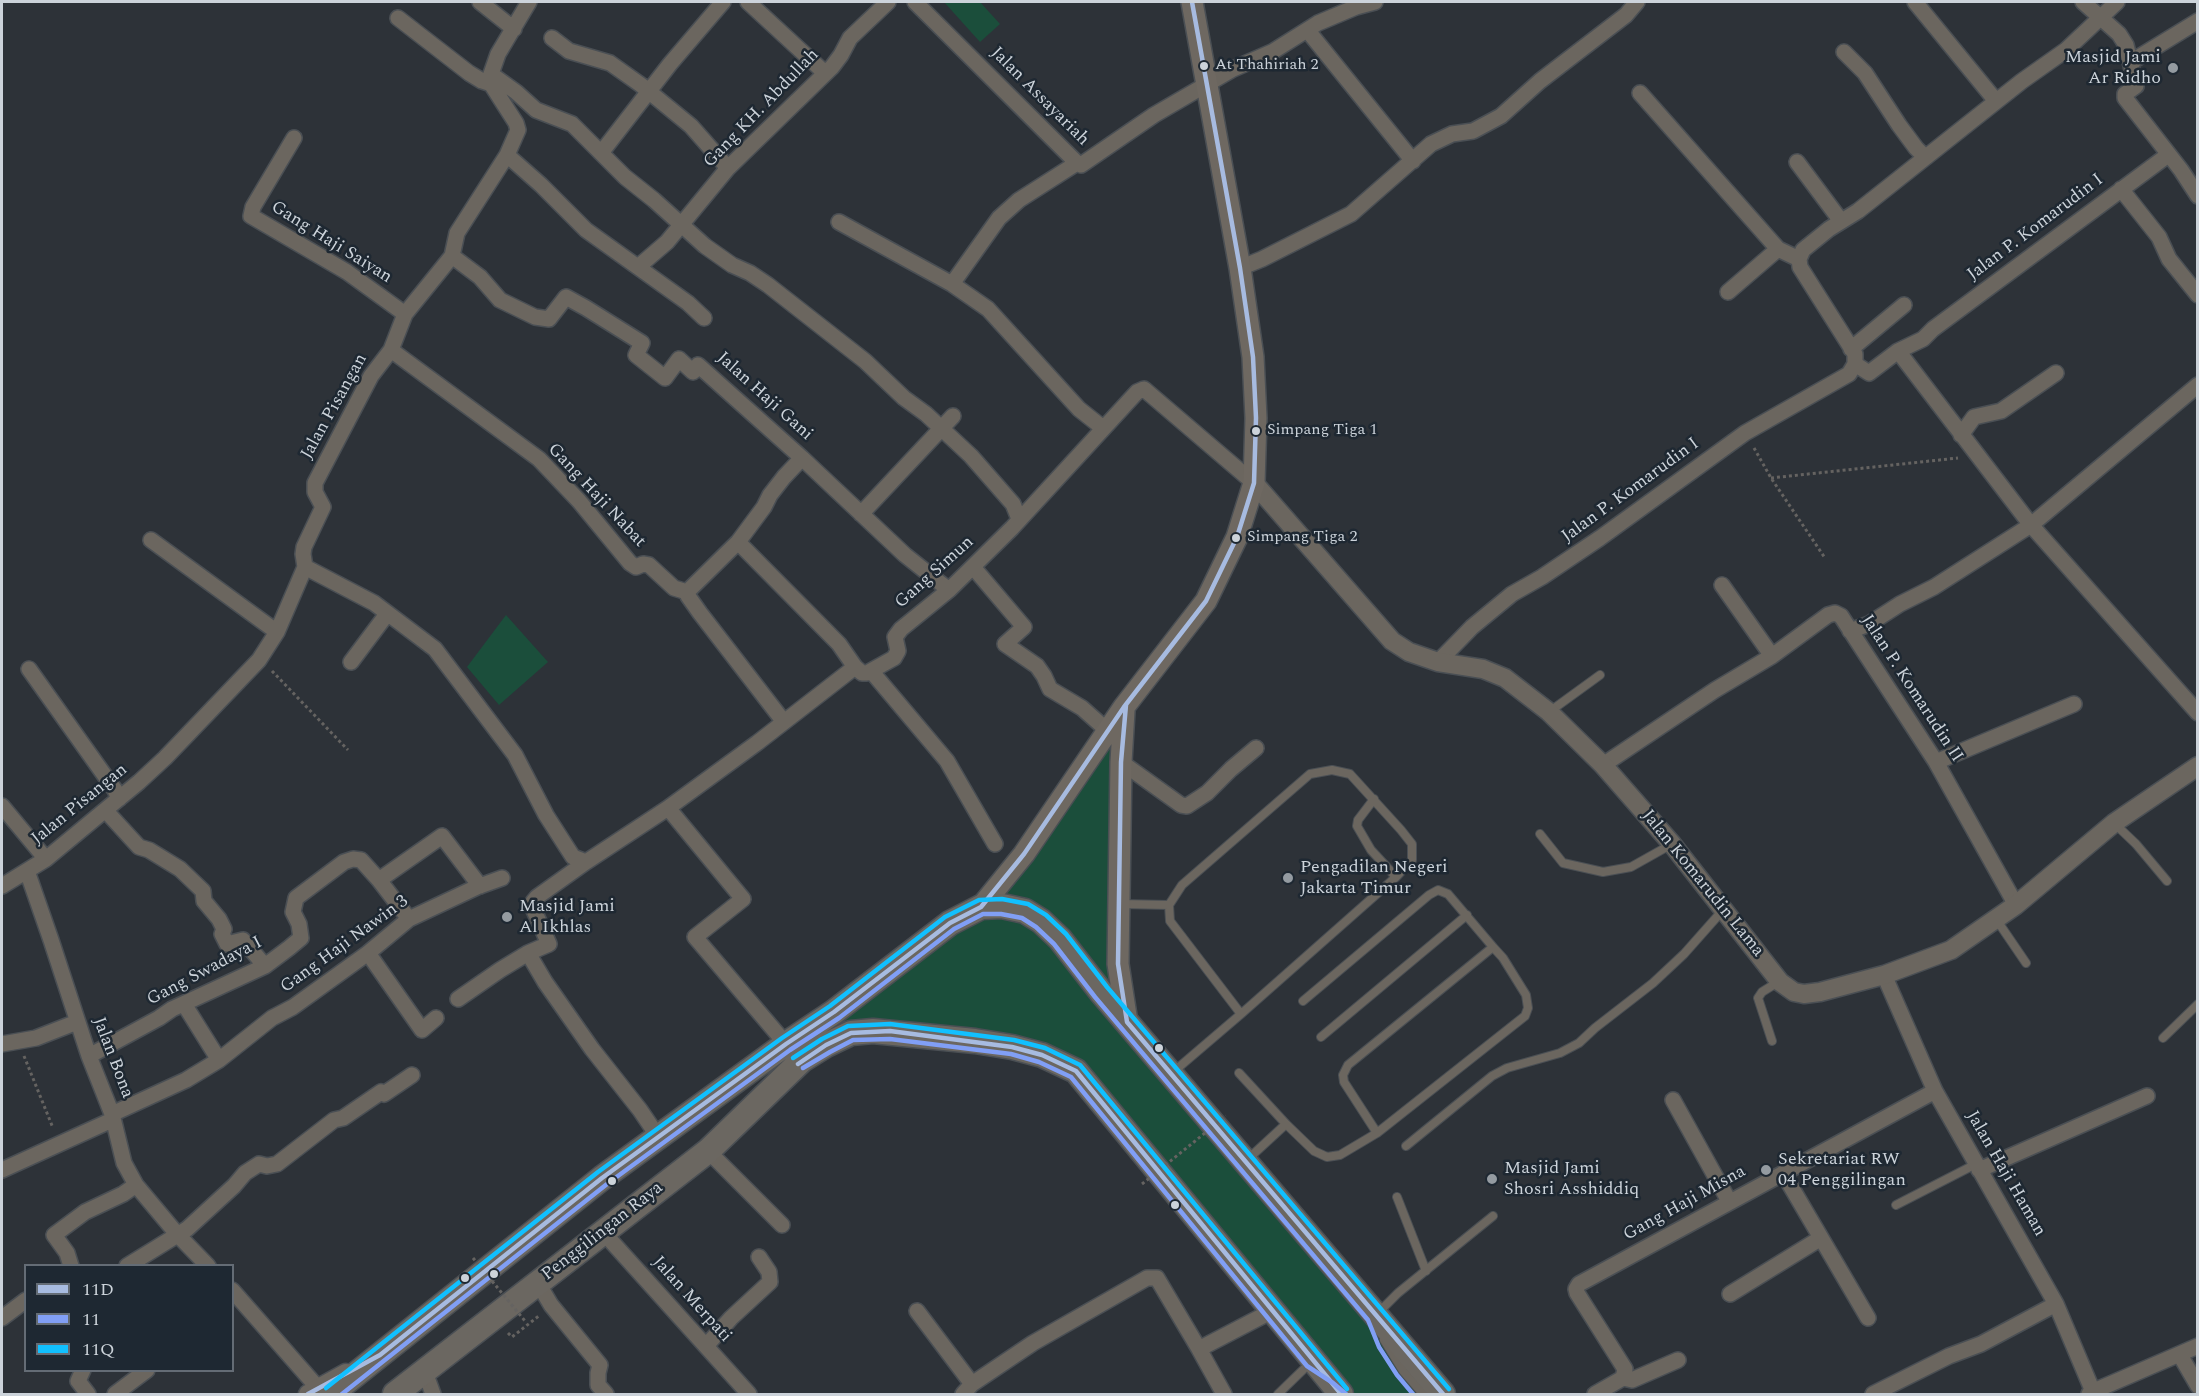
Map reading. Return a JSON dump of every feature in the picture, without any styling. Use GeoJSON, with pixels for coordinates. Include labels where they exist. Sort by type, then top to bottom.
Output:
{"type":"FeatureCollection","features":[{"type":"Feature","properties":{"kind":"main road"},"geometry":{"type":"LineString","coordinates":[[981,907],[1023,854],[1124,707],[1206,601],[1237,537],[1254,483],[1256,417],[1253,357],[1240,268],[1192,2]]}},
{"type":"Feature","properties":{"kind":"main road"},"geometry":{"type":"LineString","coordinates":[[1124,707],[1118,964],[1126,1022]]}},
{"type":"Feature","properties":{"kind":"main road"},"geometry":{"type":"LineString","coordinates":[[981,907],[1002,906],[1025,911],[1041,921],[1060,939],[1126,1022],[1443,1395]]}},
{"type":"Feature","properties":{"kind":"main road","name":"Penggilingan Raya"},"geometry":{"type":"LineString","coordinates":[[407,1387],[540,1295],[603,1232],[708,1151],[794,1052],[834,1012],[950,923],[981,907]]}},
{"type":"Feature","properties":{"kind":"main road"},"geometry":{"type":"LineString","coordinates":[[794,1052],[826,1045],[851,1033],[890,1031],[1012,1047],[1042,1055],[1076,1071],[1341,1395]]}},
{"type":"Feature","properties":{"kind":"main road","name":"Penggilingan Raya"},"geometry":{"type":"LineString","coordinates":[[319,1392],[380,1355],[602,1178],[659,1138],[794,1052]]}},
{"type":"Feature","properties":{"kind":"street"},"geometry":{"type":"LineString","coordinates":[[480,2],[514,29]]}},
{"type":"Feature","properties":{"kind":"street"},"geometry":{"type":"LineString","coordinates":[[491,79],[498,54],[529,2]]}},
{"type":"Feature","properties":{"kind":"street"},"geometry":{"type":"LineString","coordinates":[[601,153],[723,2]]}},
{"type":"Feature","properties":{"kind":"street"},"geometry":{"type":"LineString","coordinates":[[748,2],[825,73]]}},
{"type":"Feature","properties":{"kind":"street","name":"Gang KH. Abdullah"},"geometry":{"type":"LineString","coordinates":[[638,267],[667,243],[728,168],[825,73],[841,55],[850,38],[888,2]]}},
{"type":"Feature","properties":{"kind":"street","name":"Jalan Assayariah"},"geometry":{"type":"LineString","coordinates":[[915,2],[1081,165],[1154,115],[1233,69],[1272,52],[1318,24],[1356,7],[1375,2]]}},
{"type":"Feature","properties":{"kind":"street"},"geometry":{"type":"LineString","coordinates":[[1240,268],[1351,214],[1431,144],[1452,134],[1473,131],[1501,116],[1540,81],[1626,15],[1637,2]]}},
{"type":"Feature","properties":{"kind":"street"},"geometry":{"type":"LineString","coordinates":[[1915,2],[1996,101]]}},
{"type":"Feature","properties":{"kind":"street"},"geometry":{"type":"LineString","coordinates":[[2083,2],[2100,16],[2122,40],[2131,62],[2136,86],[2125,94],[2125,98],[2181,170],[2198,196]]}},
{"type":"Feature","properties":{"kind":"street"},"geometry":{"type":"LineString","coordinates":[[1853,356],[1800,267],[1799,258],[1803,250],[1858,211],[1996,101],[2066,50],[2117,2]]}},
{"type":"Feature","properties":{"kind":"street"},"geometry":{"type":"LineString","coordinates":[[398,18],[482,81],[491,79],[516,92],[536,110],[572,124],[624,177],[705,246],[732,265],[768,285],[866,361],[904,398],[971,456],[1013,504],[1020,519]]}},
{"type":"Feature","properties":{"kind":"street"},"geometry":{"type":"LineString","coordinates":[[2131,62],[2198,21]]}},
{"type":"Feature","properties":{"kind":"street"},"geometry":{"type":"LineString","coordinates":[[1308,31],[1413,161]]}},
{"type":"Feature","properties":{"kind":"street"},"geometry":{"type":"LineString","coordinates":[[552,38],[569,51],[610,63],[690,126],[728,168]]}},
{"type":"Feature","properties":{"kind":"street"},"geometry":{"type":"LineString","coordinates":[[1844,52],[1870,80],[1899,125],[1916,148],[1926,157]]}},
{"type":"Feature","properties":{"kind":"street","name":"Jalan Pisangan"},"geometry":{"type":"LineString","coordinates":[[27,871],[46,859],[106,811],[165,758],[259,660],[277,632],[305,567],[304,547],[323,507],[315,492],[315,483],[371,376],[391,350],[405,314],[452,256],[457,232],[507,155],[518,130],[491,79]]}},
{"type":"Feature","properties":{"kind":"street"},"geometry":{"type":"LineString","coordinates":[[1640,93],[1778,249],[1799,258]]}},
{"type":"Feature","properties":{"kind":"street","name":"Gang Haji Saiyan"},"geometry":{"type":"LineString","coordinates":[[294,138],[253,207],[251,216],[347,272],[405,314]]}},
{"type":"Feature","properties":{"kind":"street"},"geometry":{"type":"LineString","coordinates":[[507,155],[586,230],[688,303],[704,318]]}},
{"type":"Feature","properties":{"kind":"street","name":"Jalan P. Komarudin I"},"geometry":{"type":"LineString","coordinates":[[1853,356],[1869,372],[1898,351],[1923,339],[1933,329],[2168,155]]}},
{"type":"Feature","properties":{"kind":"street"},"geometry":{"type":"LineString","coordinates":[[1797,162],[1841,221]]}},
{"type":"Feature","properties":{"kind":"street"},"geometry":{"type":"LineString","coordinates":[[952,284],[999,218],[1019,200],[1077,163]]}},
{"type":"Feature","properties":{"kind":"street"},"geometry":{"type":"LineString","coordinates":[[2121,189],[2154,230],[2169,259],[2198,295]]}},
{"type":"Feature","properties":{"kind":"street"},"geometry":{"type":"LineString","coordinates":[[839,222],[952,284],[988,309],[1079,409],[1102,428]]}},
{"type":"Feature","properties":{"kind":"street"},"geometry":{"type":"LineString","coordinates":[[1728,292],[1778,249]]}},
{"type":"Feature","properties":{"kind":"street","name":"Jalan Haji Gani"},"geometry":{"type":"LineString","coordinates":[[452,256],[480,277],[500,300],[535,317],[549,319],[566,297],[642,343],[636,355],[664,378],[679,359],[693,372],[698,365],[802,458],[905,555],[950,590]]}},
{"type":"Feature","properties":{"kind":"street","name":"Jalan P. Komarudin I"},"geometry":{"type":"LineString","coordinates":[[1438,662],[1472,627],[1512,594],[1600,538],[1745,433],[1849,374],[1853,356],[1904,305]]}},
{"type":"Feature","properties":{"kind":"street","name":"Gang Haji Nabat"},"geometry":{"type":"LineString","coordinates":[[391,350],[539,459],[579,501],[630,563],[636,567],[643,564],[649,565],[674,588],[687,591]]}},
{"type":"Feature","properties":{"kind":"street"},"geometry":{"type":"LineString","coordinates":[[1898,351],[2031,525],[2198,713]]}},
{"type":"Feature","properties":{"kind":"street"},"geometry":{"type":"LineString","coordinates":[[1961,435],[1974,417],[2001,411],[2056,373]]}},
{"type":"Feature","properties":{"kind":"street"},"geometry":{"type":"LineString","coordinates":[[1850,631],[1869,624],[1900,604],[1934,587],[2031,525],[2198,385]]}},
{"type":"Feature","properties":{"kind":"street","name":"Gang Simun"},"geometry":{"type":"LineString","coordinates":[[872,672],[896,655],[898,651],[894,640],[901,629],[950,590],[1020,519],[1133,395],[1144,389],[1254,483]]}},
{"type":"Feature","properties":{"kind":"street"},"geometry":{"type":"LineString","coordinates":[[861,514],[952,416]]}},
{"type":"Feature","properties":{"kind":"street"},"geometry":{"type":"LineString","coordinates":[[784,722],[700,613],[687,591],[738,542],[784,477],[802,458]]}},
{"type":"Feature","properties":{"kind":"street","name":"Jalan Komarudin Lama"},"geometry":{"type":"LineString","coordinates":[[1254,483],[1392,641],[1408,652],[1438,662],[1483,669],[1505,678],[1550,712],[1603,765],[1672,844],[1780,982],[1794,992],[1804,994],[1884,975],[1951,950],[2016,905],[2083,847],[2198,766]]}},
{"type":"Feature","properties":{"kind":"street"},"geometry":{"type":"LineString","coordinates":[[151,540],[277,632]]}},
{"type":"Feature","properties":{"kind":"street"},"geometry":{"type":"LineString","coordinates":[[738,542],[839,644],[855,667],[862,673],[872,672],[946,761],[995,844]]}},
{"type":"Feature","properties":{"kind":"street"},"geometry":{"type":"LineString","coordinates":[[305,567],[374,603],[435,649],[514,755],[546,815],[573,857],[591,859]]}},
{"type":"Feature","properties":{"kind":"street"},"geometry":{"type":"LineString","coordinates":[[973,567],[1024,627],[1005,644],[1037,666],[1050,689],[1082,708],[1109,732]]}},
{"type":"Feature","properties":{"kind":"street"},"geometry":{"type":"LineString","coordinates":[[1722,585],[1772,656]]}},
{"type":"Feature","properties":{"kind":"street","name":"Jalan P. Komarudin II"},"geometry":{"type":"LineString","coordinates":[[1603,765],[1715,690],[1772,656],[1828,615],[1835,613],[1841,616],[1936,762],[2016,905]]}},
{"type":"Feature","properties":{"kind":"street"},"geometry":{"type":"LineString","coordinates":[[351,662],[387,614]]}},
{"type":"Feature","properties":{"kind":"street"},"geometry":{"type":"LineString","coordinates":[[458,999],[528,953],[549,944],[532,906],[537,897],[668,808],[855,667]]}},
{"type":"Feature","properties":{"kind":"street"},"geometry":{"type":"LineString","coordinates":[[29,669],[115,790],[119,800]]}},
{"type":"Feature","properties":{"kind":"street"},"geometry":{"type":"LineString","coordinates":[[1936,762],[2073,704]]}},
{"type":"Feature","properties":{"kind":"street"},"geometry":{"type":"LineString","coordinates":[[1121,762],[1181,805],[1187,806],[1207,793],[1256,748]]}},
{"type":"Feature","properties":{"kind":"street"},"geometry":{"type":"LineString","coordinates":[[2,806],[46,859]]}},
{"type":"Feature","properties":{"kind":"street"},"geometry":{"type":"LineString","coordinates":[[668,808],[743,899],[695,937],[794,1052]]}},
{"type":"Feature","properties":{"kind":"street"},"geometry":{"type":"LineString","coordinates":[[106,811],[139,847],[149,850],[180,869],[203,891],[204,901],[224,929],[222,934],[227,944],[243,940],[265,966]]}},
{"type":"Feature","properties":{"kind":"street"},"geometry":{"type":"LineString","coordinates":[[409,919],[379,880],[442,836],[480,886]]}},
{"type":"Feature","properties":{"kind":"street","name":"Gang Swadaya I"},"geometry":{"type":"LineString","coordinates":[[89,1056],[184,1004],[265,966],[301,938],[299,924],[293,912],[296,898],[344,862],[353,859],[361,860],[379,880]]}},
{"type":"Feature","properties":{"kind":"street"},"geometry":{"type":"LineString","coordinates":[[2,886],[27,871]]}},
{"type":"Feature","properties":{"kind":"street","name":"Jalan Bona"},"geometry":{"type":"LineString","coordinates":[[27,871],[77,1022],[112,1117],[124,1163],[136,1185],[177,1234],[206,1264]]}},
{"type":"Feature","properties":{"kind":"street","name":"Gang Haji Nawin 3"},"geometry":{"type":"LineString","coordinates":[[2,1170],[186,1080],[219,1060],[272,1018],[293,1007],[368,953],[409,919],[502,878]]}},
{"type":"Feature","properties":{"kind":"street"},"geometry":{"type":"LineString","coordinates":[[368,953],[422,1030],[435,1018]]}},
{"type":"Feature","properties":{"kind":"street"},"geometry":{"type":"LineString","coordinates":[[528,953],[545,982],[592,1049],[659,1138]]}},
{"type":"Feature","properties":{"kind":"street","name":"Jalan Haji Haman"},"geometry":{"type":"LineString","coordinates":[[1884,975],[1935,1091],[2056,1304],[2092,1393]]}},
{"type":"Feature","properties":{"kind":"street"},"geometry":{"type":"LineString","coordinates":[[184,1004],[219,1060]]}},
{"type":"Feature","properties":{"kind":"street"},"geometry":{"type":"LineString","coordinates":[[2,1044],[36,1038],[77,1022]]}},
{"type":"Feature","properties":{"kind":"street"},"geometry":{"type":"LineString","coordinates":[[131,1264],[187,1229],[245,1173],[259,1164],[267,1166],[277,1164],[334,1120],[343,1118],[381,1092],[384,1094],[412,1075]]}},
{"type":"Feature","properties":{"kind":"street","name":"Gang Haji Misna"},"geometry":{"type":"LineString","coordinates":[[1623,1378],[1624,1365],[1577,1293],[1577,1286],[1935,1091]]}},
{"type":"Feature","properties":{"kind":"street"},"geometry":{"type":"LineString","coordinates":[[1978,1167],[2147,1096]]}},
{"type":"Feature","properties":{"kind":"street"},"geometry":{"type":"LineString","coordinates":[[1673,1100],[1729,1202]]}},
{"type":"Feature","properties":{"kind":"street"},"geometry":{"type":"LineString","coordinates":[[708,1151],[782,1225]]}},
{"type":"Feature","properties":{"kind":"street"},"geometry":{"type":"LineString","coordinates":[[1783,1173],[1868,1318]]}},
{"type":"Feature","properties":{"kind":"street"},"geometry":{"type":"LineString","coordinates":[[70,1264],[67,1253],[54,1235],[85,1212],[123,1194],[136,1185]]}},
{"type":"Feature","properties":{"kind":"street","name":"Jalan Merpati"},"geometry":{"type":"LineString","coordinates":[[603,1232],[749,1395]]}},
{"type":"Feature","properties":{"kind":"street"},"geometry":{"type":"LineString","coordinates":[[1730,1293],[1821,1238]]}},
{"type":"Feature","properties":{"kind":"street"},"geometry":{"type":"LineString","coordinates":[[706,1346],[731,1318],[770,1282],[769,1272],[759,1257]]}},
{"type":"Feature","properties":{"kind":"street"},"geometry":{"type":"LineString","coordinates":[[917,1311],[967,1389],[1033,1343],[1147,1278],[1157,1278],[1224,1395]]}},
{"type":"Feature","properties":{"kind":"street"},"geometry":{"type":"LineString","coordinates":[[540,1295],[551,1305],[600,1365],[598,1385],[606,1395]]}},
{"type":"Feature","properties":{"kind":"street"},"geometry":{"type":"LineString","coordinates":[[236,1299],[319,1392]]}},
{"type":"Feature","properties":{"kind":"street"},"geometry":{"type":"LineString","coordinates":[[2,1318],[24,1302]]}},
{"type":"Feature","properties":{"kind":"street"},"geometry":{"type":"LineString","coordinates":[[1873,1395],[1949,1356],[1981,1344],[2056,1304]]}},
{"type":"Feature","properties":{"kind":"street"},"geometry":{"type":"LineString","coordinates":[[1199,1349],[1272,1311]]}},
{"type":"Feature","properties":{"kind":"street"},"geometry":{"type":"LineString","coordinates":[[2092,1393],[2198,1347]]}},
{"type":"Feature","properties":{"kind":"street"},"geometry":{"type":"LineString","coordinates":[[2180,1355],[2198,1386]]}},
{"type":"Feature","properties":{"kind":"street"},"geometry":{"type":"LineString","coordinates":[[1595,1395],[1623,1378],[1632,1380],[1678,1360]]}},
{"type":"Feature","properties":{"kind":"street"},"geometry":{"type":"LineString","coordinates":[[82,1372],[78,1381],[87,1395]]}},
{"type":"Feature","properties":{"kind":"street"},"geometry":{"type":"LineString","coordinates":[[115,1395],[146,1372]]}},
{"type":"Feature","properties":{"kind":"street"},"geometry":{"type":"LineString","coordinates":[[407,1387],[433,1395]]}},
{"type":"Feature","properties":{"kind":"lane"},"geometry":{"type":"LineString","coordinates":[[1550,712],[1600,675]]}},
{"type":"Feature","properties":{"kind":"lane"},"geometry":{"type":"LineString","coordinates":[[1171,1074],[1241,1014],[1396,877],[1412,860],[1412,844],[1350,774],[1332,770],[1310,774],[1182,885],[1169,905],[1170,921],[1241,1014]]}},
{"type":"Feature","properties":{"kind":"lane"},"geometry":{"type":"LineString","coordinates":[[1374,799],[1358,820],[1357,826],[1371,850],[1396,877]]}},
{"type":"Feature","properties":{"kind":"lane"},"geometry":{"type":"LineString","coordinates":[[2114,824],[2136,844],[2167,880]]}},
{"type":"Feature","properties":{"kind":"lane"},"geometry":{"type":"LineString","coordinates":[[1540,834],[1563,863],[1603,872],[1631,867],[1672,844]]}},
{"type":"Feature","properties":{"kind":"lane"},"geometry":{"type":"LineString","coordinates":[[1239,1072],[1314,1151],[1327,1157],[1340,1155],[1377,1133],[1525,1017],[1528,1008],[1526,995],[1503,958],[1448,894],[1438,890],[1303,1001]]}},
{"type":"Feature","properties":{"kind":"lane"},"geometry":{"type":"LineString","coordinates":[[1119,904],[1169,905]]}},
{"type":"Feature","properties":{"kind":"lane"},"geometry":{"type":"LineString","coordinates":[[1406,1146],[1492,1076],[1507,1068],[1560,1053],[1579,1043],[1684,954],[1724,909]]}},
{"type":"Feature","properties":{"kind":"lane"},"geometry":{"type":"LineString","coordinates":[[1321,1037],[1467,915]]}},
{"type":"Feature","properties":{"kind":"lane"},"geometry":{"type":"LineString","coordinates":[[1996,919],[2026,963]]}},
{"type":"Feature","properties":{"kind":"lane"},"geometry":{"type":"LineString","coordinates":[[1377,1133],[1356,1104],[1344,1082],[1343,1075],[1348,1065],[1493,947]]}},
{"type":"Feature","properties":{"kind":"lane"},"geometry":{"type":"LineString","coordinates":[[1772,1041],[1758,998],[1762,992],[1780,982]]}},
{"type":"Feature","properties":{"kind":"lane"},"geometry":{"type":"LineString","coordinates":[[2163,1038],[2198,1004]]}},
{"type":"Feature","properties":{"kind":"lane"},"geometry":{"type":"LineString","coordinates":[[1244,1162],[1286,1124]]}},
{"type":"Feature","properties":{"kind":"lane"},"geometry":{"type":"LineString","coordinates":[[1896,1205],[1978,1167]]}},
{"type":"Feature","properties":{"kind":"lane"},"geometry":{"type":"LineString","coordinates":[[1397,1197],[1426,1271]]}},
{"type":"Feature","properties":{"kind":"lane"},"geometry":{"type":"LineString","coordinates":[[1423,1395],[1403,1371],[1385,1343],[1376,1316],[1398,1293],[1493,1216]]}},
{"type":"Feature","properties":{"kind":"lane"},"geometry":{"type":"LineString","coordinates":[[1278,1395],[1313,1361],[1338,1377],[1356,1395]]}},
{"type":"Feature","properties":{"kind":"path"},"geometry":{"type":"LineString","coordinates":[[1745,433],[1771,478],[1825,558]]}},
{"type":"Feature","properties":{"kind":"path"},"geometry":{"type":"LineString","coordinates":[[1771,478],[1977,455]]}},
{"type":"Feature","properties":{"kind":"path"},"geometry":{"type":"LineString","coordinates":[[271,670],[348,750]]}},
{"type":"Feature","properties":{"kind":"path"},"geometry":{"type":"LineString","coordinates":[[18,1041],[59,1144]]}},
{"type":"Feature","properties":{"kind":"path"},"geometry":{"type":"LineString","coordinates":[[1142,1184],[1226,1116]]}},
{"type":"Feature","properties":{"kind":"path"},"geometry":{"type":"LineString","coordinates":[[473,1258],[525,1321],[540,1295]]}},
{"type":"Feature","properties":{"kind":"path"},"geometry":{"type":"LineString","coordinates":[[512,1337],[545,1311]]}},
{"type":"Feature","properties":{"kind":"green space"},"geometry":{"type":"Polygon","coordinates":[[[944,2],[980,2],[1000,24],[980,42],[944,2]]]}},
{"type":"Feature","properties":{"kind":"green space"},"geometry":{"type":"Polygon","coordinates":[[[506,615],[548,662],[499,705],[467,667],[506,615]]]}},
{"type":"Feature","properties":{"kind":"green space"},"geometry":{"type":"Polygon","coordinates":[[[1124,707],[1127,1022],[1442,1394],[1341,1394],[1076,1071],[975,1041],[786,1044],[981,907],[1124,707]]]}},
{"type":"Feature","properties":{"kind":"transit line","name":"11D"},"geometry":{"type":"LineString","coordinates":[[308,1394],[380,1355],[602,1178],[786,1044],[834,1012],[950,923],[981,907],[1024,854],[1124,707],[1206,601],[1237,537],[1254,483],[1256,418],[1253,357],[1240,268],[1192,2]]}},
{"type":"Feature","properties":{"kind":"transit line","name":"11D"},"geometry":{"type":"LineString","coordinates":[[1126,705],[1121,762],[1118,964],[1127,1022],[1443,1394]]}},
{"type":"Feature","properties":{"kind":"transit line","name":"11Q"},"geometry":{"type":"LineString","coordinates":[[326,1388],[598,1172],[782,1038],[830,1006],[945,917],[979,900],[1002,899],[1028,904],[1046,915],[1066,934],[1107,987],[1449,1389]]}},
{"type":"Feature","properties":{"kind":"transit line","name":"11"},"geometry":{"type":"LineString","coordinates":[[342,1394],[607,1184],[790,1050],[839,1018],[954,929],[983,914],[1001,914],[1022,918],[1036,927],[1054,944],[1095,997],[1368,1320],[1379,1347],[1397,1375],[1413,1394]]}},
{"type":"Feature","properties":{"kind":"transit line","name":"11Q"},"geometry":{"type":"LineString","coordinates":[[793,1058],[822,1039],[848,1026],[890,1024],[1014,1040],[1045,1048],[1080,1065],[1347,1389]]}},
{"type":"Feature","properties":{"kind":"transit line","name":"11D"},"geometry":{"type":"LineString","coordinates":[[798,1064],[826,1045],[851,1033],[890,1031],[1012,1047],[1042,1055],[1076,1071],[1341,1394]]}},
{"type":"Feature","properties":{"kind":"transit line","name":"11"},"geometry":{"type":"LineString","coordinates":[[803,1068],[853,1040],[890,1039],[1011,1054],[1039,1062],[1071,1077],[1307,1366],[1346,1394]]}},
{"type":"Feature","properties":{"kind":"place","name":"At Thahiriah 2"},"geometry":{"type":"Point","coordinates":[1204,66]}},
{"type":"Feature","properties":{"kind":"place","name":"Masjid Jami Ar Ridho"},"geometry":{"type":"Point","coordinates":[2173,68]}},
{"type":"Feature","properties":{"kind":"place","name":"Simpang Tiga 1"},"geometry":{"type":"Point","coordinates":[1256,431]}},
{"type":"Feature","properties":{"kind":"place","name":"Simpang Tiga 2"},"geometry":{"type":"Point","coordinates":[1236,538]}},
{"type":"Feature","properties":{"kind":"place","name":"Pengadilan Negeri Jakarta Timur"},"geometry":{"type":"Point","coordinates":[1288,878]}},
{"type":"Feature","properties":{"kind":"place","name":"Masjid Jami Al Ikhlas"},"geometry":{"type":"Point","coordinates":[507,917]}},
{"type":"Feature","properties":{"kind":"place","name":"Sekretariat RW 04 Penggilingan"},"geometry":{"type":"Point","coordinates":[1766,1170]}},
{"type":"Feature","properties":{"kind":"place","name":"Masjid Jami Shosri Asshiddiq"},"geometry":{"type":"Point","coordinates":[1492,1179]}}]}
